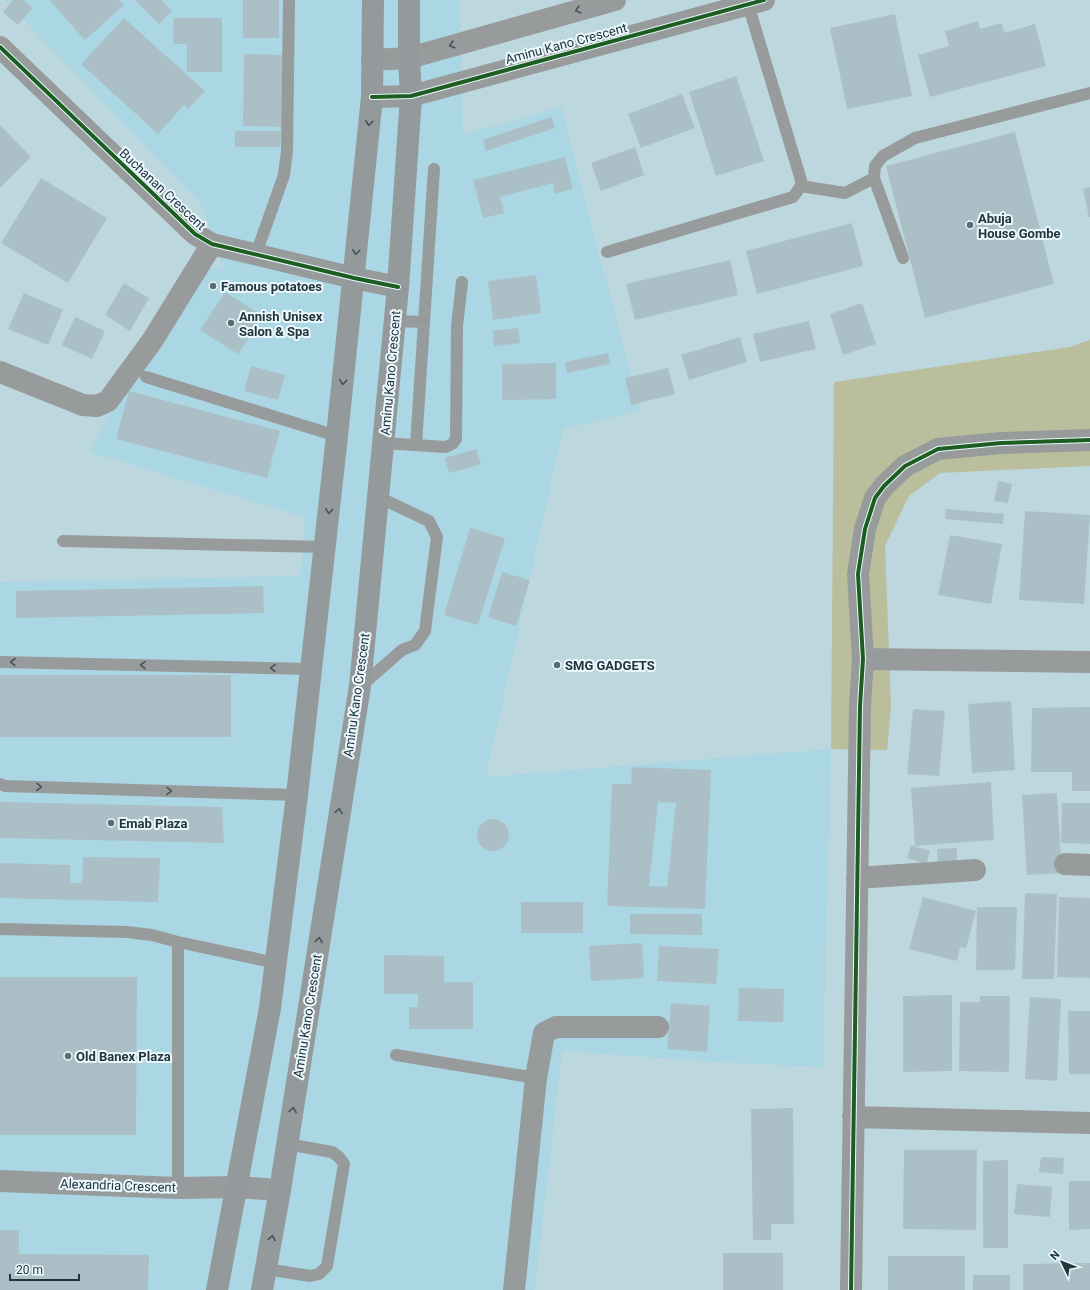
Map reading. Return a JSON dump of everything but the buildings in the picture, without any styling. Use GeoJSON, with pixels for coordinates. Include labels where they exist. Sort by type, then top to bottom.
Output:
{"type":"FeatureCollection","features":[{"type":"Feature","properties":{"kind":"main road"},"geometry":{"type":"LineString","coordinates":[[217,1290],[270,1008],[297,796],[354,278],[372,97],[373,0]]}},
{"type":"Feature","properties":{"kind":"main road","name":"Aminu Kano Crescent"},"geometry":{"type":"LineString","coordinates":[[262,1290],[280,1190],[360,686],[398,286],[411,96],[409,58],[409,0]]}},
{"type":"Feature","properties":{"kind":"street"},"geometry":{"type":"LineString","coordinates":[[372,60],[409,58],[615,0]]}},
{"type":"Feature","properties":{"kind":"street","name":"Aminu Kano Crescent"},"geometry":{"type":"LineString","coordinates":[[372,97],[411,96],[756,2]]}},
{"type":"Feature","properties":{"kind":"street","name":"Buchanan Crescent"},"geometry":{"type":"LineString","coordinates":[[4,59],[195,234],[212,244],[354,278],[398,286]]}},
{"type":"Feature","properties":{"kind":"street"},"geometry":{"type":"LineString","coordinates":[[0,372],[83,405],[97,406],[108,401],[152,341],[212,244]]}},
{"type":"Feature","properties":{"kind":"street"},"geometry":{"type":"LineString","coordinates":[[850,1290],[860,706],[863,659],[858,574],[865,529],[875,498],[884,486],[905,466],[938,449],[1001,443],[1090,440]]}},
{"type":"Feature","properties":{"kind":"street"},"geometry":{"type":"LineString","coordinates":[[863,659],[1090,662]]}},
{"type":"Feature","properties":{"kind":"street"},"geometry":{"type":"LineString","coordinates":[[1065,864],[1090,864]]}},
{"type":"Feature","properties":{"kind":"street"},"geometry":{"type":"LineString","coordinates":[[857,878],[975,870]]}},
{"type":"Feature","properties":{"kind":"street"},"geometry":{"type":"LineString","coordinates":[[514,1290],[536,1078],[544,1033],[556,1027],[658,1027]]}},
{"type":"Feature","properties":{"kind":"street"},"geometry":{"type":"LineString","coordinates":[[854,1117],[1090,1123]]}},
{"type":"Feature","properties":{"kind":"street","name":"Alexandria Crescent"},"geometry":{"type":"LineString","coordinates":[[0,1181],[178,1188],[236,1187],[280,1190]]}},
{"type":"Feature","properties":{"kind":"lane"},"geometry":{"type":"LineString","coordinates":[[256,254],[284,175],[287,151],[289,0]]}},
{"type":"Feature","properties":{"kind":"lane"},"geometry":{"type":"LineString","coordinates":[[607,252],[793,197],[801,186],[801,180],[756,2]]}},
{"type":"Feature","properties":{"kind":"lane"},"geometry":{"type":"LineString","coordinates":[[903,258],[874,178],[875,166],[883,156],[915,138],[1090,93]]}},
{"type":"Feature","properties":{"kind":"lane"},"geometry":{"type":"LineString","coordinates":[[416,445],[434,170]]}},
{"type":"Feature","properties":{"kind":"lane"},"geometry":{"type":"LineString","coordinates":[[801,186],[845,193],[874,178]]}},
{"type":"Feature","properties":{"kind":"lane"},"geometry":{"type":"LineString","coordinates":[[383,443],[446,447],[452,444],[456,439],[457,326],[462,282]]}},
{"type":"Feature","properties":{"kind":"lane"},"geometry":{"type":"LineString","coordinates":[[394,321],[424,322]]}},
{"type":"Feature","properties":{"kind":"lane"},"geometry":{"type":"LineString","coordinates":[[146,377],[337,436]]}},
{"type":"Feature","properties":{"kind":"lane"},"geometry":{"type":"LineString","coordinates":[[360,686],[402,650],[415,645],[425,631],[437,537],[429,521],[378,497]]}},
{"type":"Feature","properties":{"kind":"lane"},"geometry":{"type":"LineString","coordinates":[[63,541],[325,547]]}},
{"type":"Feature","properties":{"kind":"lane"},"geometry":{"type":"LineString","coordinates":[[0,662],[312,669]]}},
{"type":"Feature","properties":{"kind":"lane"},"geometry":{"type":"LineString","coordinates":[[0,784],[5,786],[297,796]]}},
{"type":"Feature","properties":{"kind":"lane"},"geometry":{"type":"LineString","coordinates":[[0,929],[152,934],[178,942],[276,963]]}},
{"type":"Feature","properties":{"kind":"lane"},"geometry":{"type":"LineString","coordinates":[[178,942],[178,1188]]}},
{"type":"Feature","properties":{"kind":"lane"},"geometry":{"type":"LineString","coordinates":[[396,1055],[536,1078]]}},
{"type":"Feature","properties":{"kind":"lane"},"geometry":{"type":"LineString","coordinates":[[266,1269],[310,1276],[319,1274],[327,1266],[344,1164],[339,1157],[332,1152],[287,1144]]}},
{"type":"Feature","properties":{"kind":"shaded area"},"geometry":{"type":"Polygon","coordinates":[[[5,0],[461,0],[463,135],[561,107],[640,411],[563,429],[486,777],[831,749],[823,1067],[716,1062],[562,1051],[535,1290],[0,1290],[0,582],[300,576],[305,517],[90,452],[188,260],[223,270],[201,204],[5,0]]]}},
{"type":"Feature","properties":{"kind":"green space"},"geometry":{"type":"Polygon","coordinates":[[[1090,340],[1090,466],[940,473],[909,496],[885,546],[891,706],[887,750],[831,749],[834,382],[1070,347],[1090,340]]]}},
{"type":"Feature","properties":{"kind":"cycle path"},"geometry":{"type":"LineString","coordinates":[[372,97],[411,96],[764,0]]}},
{"type":"Feature","properties":{"kind":"cycle path"},"geometry":{"type":"LineString","coordinates":[[0,47],[195,234],[212,244],[398,287]]}},
{"type":"Feature","properties":{"kind":"cycle path"},"geometry":{"type":"LineString","coordinates":[[851,1290],[860,706],[863,659],[858,574],[865,529],[875,498],[884,486],[905,466],[938,449],[1001,443],[1090,440]]}},
{"type":"Feature","properties":{"kind":"place","name":"Abuja House Gombe"},"geometry":{"type":"Point","coordinates":[970,225]}},
{"type":"Feature","properties":{"kind":"place","name":"Famous potatoes"},"geometry":{"type":"Point","coordinates":[213,286]}},
{"type":"Feature","properties":{"kind":"place","name":"Annish Unisex Salon & Spa"},"geometry":{"type":"Point","coordinates":[231,323]}},
{"type":"Feature","properties":{"kind":"place","name":"SMG GADGETS"},"geometry":{"type":"Point","coordinates":[557,665]}},
{"type":"Feature","properties":{"kind":"place","name":"Emab Plaza"},"geometry":{"type":"Point","coordinates":[111,823]}},
{"type":"Feature","properties":{"kind":"place","name":"Old Banex Plaza"},"geometry":{"type":"Point","coordinates":[68,1056]}}]}
